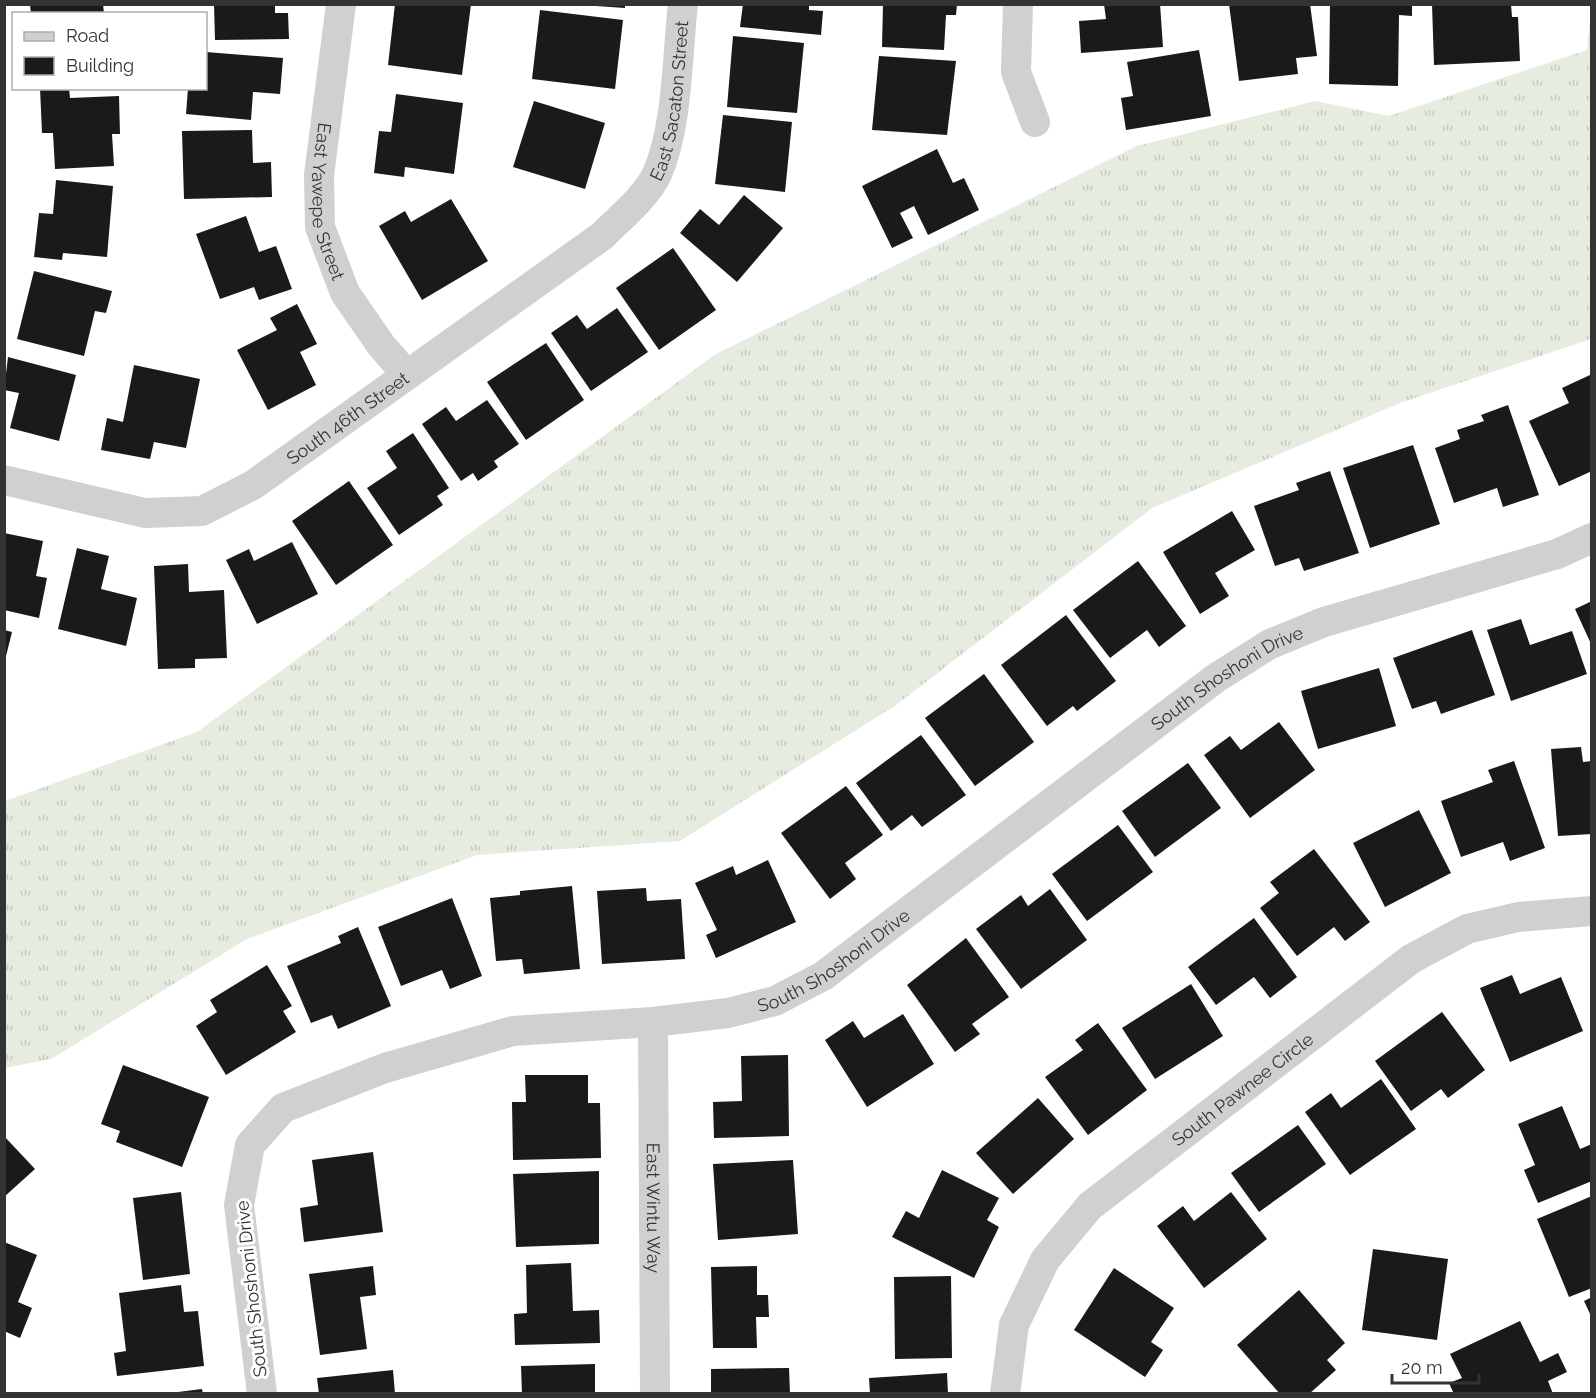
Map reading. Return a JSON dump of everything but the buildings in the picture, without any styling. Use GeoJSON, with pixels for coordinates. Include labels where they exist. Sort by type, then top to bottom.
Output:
{"type":"FeatureCollection","features":[{"type":"Feature","properties":{"kind":"street","name":"East Yawepe Street"},"geometry":{"type":"LineString","coordinates":[[341,4],[319,175],[320,227],[345,293],[381,345],[407,375]]}},
{"type":"Feature","properties":{"kind":"street","name":"East Sacaton Street"},"geometry":{"type":"LineString","coordinates":[[644,191],[656,174],[670,126],[682,4]]}},
{"type":"Feature","properties":{"kind":"street"},"geometry":{"type":"LineString","coordinates":[[1018,4],[1016,72],[1035,122]]}},
{"type":"Feature","properties":{"kind":"street","name":"South 46th Street"},"geometry":{"type":"LineString","coordinates":[[4,480],[145,513],[202,511],[253,485],[602,236],[644,191]]}},
{"type":"Feature","properties":{"kind":"street","name":"South Shoshoni Drive"},"geometry":{"type":"LineString","coordinates":[[262,1394],[240,1205],[250,1144],[283,1108],[385,1068],[513,1031],[653,1022],[728,1013],[776,1001],[823,976],[1216,678],[1270,644],[1324,622],[1557,554],[1592,538]]}},
{"type":"Feature","properties":{"kind":"street","name":"South Pawnee Circle"},"geometry":{"type":"LineString","coordinates":[[1005,1394],[1014,1325],[1045,1260],[1090,1206],[1411,959],[1467,929],[1518,916],[1592,911]]}},
{"type":"Feature","properties":{"kind":"street","name":"East Wintu Way"},"geometry":{"type":"LineString","coordinates":[[653,1022],[654,1394]]}},
{"type":"Feature","properties":{"kind":"green space"},"geometry":{"type":"Polygon","coordinates":[[[1591,12],[1591,339],[1400,403],[1152,508],[896,705],[680,841],[477,855],[247,939],[51,1059],[5,1068],[5,801],[197,732],[716,354],[1137,146],[1315,101],[1389,116],[1587,50],[1591,12]]]}}]}
